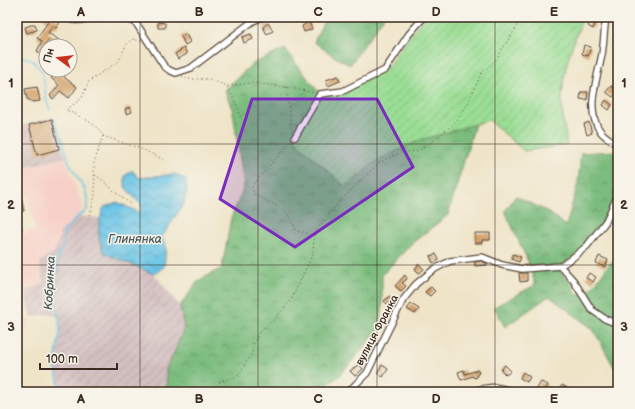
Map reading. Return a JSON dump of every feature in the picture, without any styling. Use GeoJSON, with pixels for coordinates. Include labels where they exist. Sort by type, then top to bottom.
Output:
{"type":"FeatureCollection","features":[{"type":"Feature","properties":{"kind":"street"},"geometry":{"type":"LineString","coordinates":[[63,17],[76,21],[94,17]]}},
{"type":"Feature","properties":{"kind":"street"},"geometry":{"type":"LineString","coordinates":[[126,17],[136,23],[164,66],[176,73],[191,68],[253,21],[262,17]]}},
{"type":"Feature","properties":{"kind":"street"},"geometry":{"type":"LineString","coordinates":[[294,138],[320,94],[342,91],[385,70],[409,34],[424,17]]}},
{"type":"Feature","properties":{"kind":"street"},"geometry":{"type":"LineString","coordinates":[[606,17],[602,53],[592,105],[595,120],[601,132],[618,145]]}},
{"type":"Feature","properties":{"kind":"street"},"geometry":{"type":"LineString","coordinates":[[618,195],[606,221],[587,246],[560,266],[574,280],[592,310],[605,319],[618,324]]}},
{"type":"Feature","properties":{"kind":"street","name":"вулиця Франка"},"geometry":{"type":"LineString","coordinates":[[348,392],[367,373],[403,300],[416,284],[433,270],[450,261],[482,257],[502,265],[522,269],[560,266]]}},
{"type":"Feature","properties":{"kind":"street"},"geometry":{"type":"LineString","coordinates":[[471,392],[484,388],[497,387],[513,392]]}},
{"type":"Feature","properties":{"kind":"path"},"geometry":{"type":"LineString","coordinates":[[219,382],[238,376],[252,353],[253,344],[260,331],[275,319],[291,300],[313,254],[314,235],[316,230],[344,197],[380,162],[402,152],[418,151],[436,139],[458,119],[467,105],[482,72],[495,61],[523,17]]}},
{"type":"Feature","properties":{"kind":"path"},"geometry":{"type":"LineString","coordinates":[[90,215],[95,196],[94,163],[103,136],[100,129],[66,110],[82,98],[88,81],[119,61],[126,45],[132,39],[148,43]]}},
{"type":"Feature","properties":{"kind":"path"},"geometry":{"type":"LineString","coordinates":[[176,73],[187,79],[209,79],[226,86],[251,83],[286,87],[320,94]]}},
{"type":"Feature","properties":{"kind":"path"},"geometry":{"type":"LineString","coordinates":[[226,86],[236,103],[242,120]]}},
{"type":"Feature","properties":{"kind":"path"},"geometry":{"type":"LineString","coordinates":[[286,87],[294,138],[252,186],[254,194],[286,211],[297,231],[314,235]]}},
{"type":"Feature","properties":{"kind":"path"},"geometry":{"type":"LineString","coordinates":[[103,136],[144,150],[166,161]]}},
{"type":"Feature","properties":{"kind":"path"},"geometry":{"type":"LineString","coordinates":[[94,175],[104,181],[132,205]]}},
{"type":"Feature","properties":{"kind":"highlighted area"},"geometry":{"type":"Polygon","coordinates":[[[252,99],[377,99],[413,167],[295,247],[220,199],[252,99]]]}},
{"type":"Feature","properties":{"kind":"shaded area"},"geometry":{"type":"Polygon","coordinates":[[[54,117],[65,157],[24,168],[17,140],[17,127],[54,117]]]}},
{"type":"Feature","properties":{"kind":"shaded area"},"geometry":{"type":"Polygon","coordinates":[[[65,157],[83,207],[78,216],[59,233],[60,237],[54,252],[40,261],[43,283],[27,291],[21,305],[17,304],[17,236],[36,229],[25,188],[24,168],[65,157]]]}},
{"type":"Feature","properties":{"kind":"shaded area"},"geometry":{"type":"Polygon","coordinates":[[[78,216],[99,218],[100,243],[119,260],[154,274],[180,306],[184,328],[166,369],[167,392],[63,392],[58,382],[55,362],[60,332],[59,318],[52,314],[31,317],[25,296],[27,291],[43,283],[40,261],[54,252],[60,237],[59,233],[78,216]]]}},
{"type":"Feature","properties":{"kind":"shaded area"},"geometry":{"type":"Polygon","coordinates":[[[17,314],[30,320],[17,344],[17,314]]]}},
{"type":"Feature","properties":{"kind":"green space"},"geometry":{"type":"Polygon","coordinates":[[[332,17],[384,17],[350,65],[335,57],[314,42],[323,23],[332,17]]]}},
{"type":"Feature","properties":{"kind":"green space"},"geometry":{"type":"Polygon","coordinates":[[[424,17],[583,17],[566,68],[562,93],[562,108],[567,145],[524,151],[489,120],[417,141],[373,163],[346,187],[297,143],[295,137],[320,94],[343,91],[385,70],[424,17]]]}},
{"type":"Feature","properties":{"kind":"green space"},"geometry":{"type":"Polygon","coordinates":[[[285,49],[320,94],[295,137],[297,143],[346,187],[373,163],[417,141],[475,124],[448,215],[412,243],[382,275],[382,312],[379,330],[339,376],[318,392],[167,392],[166,369],[184,328],[180,306],[198,281],[222,268],[231,218],[244,187],[233,112],[225,90],[252,64],[285,49]]]}},
{"type":"Feature","properties":{"kind":"green space"},"geometry":{"type":"Polygon","coordinates":[[[618,152],[618,189],[604,219],[580,252],[560,266],[560,273],[571,283],[577,295],[589,290],[597,282],[606,268],[618,258],[618,374],[593,329],[549,296],[505,327],[494,307],[535,285],[531,268],[505,211],[516,196],[548,212],[566,226],[578,183],[581,153],[618,152]]]}},
{"type":"Feature","properties":{"kind":"water","name":"Глинянка"},"geometry":{"type":"Polygon","coordinates":[[[132,170],[139,178],[175,174],[186,180],[187,190],[184,203],[162,237],[166,249],[164,267],[154,274],[104,253],[100,241],[99,225],[104,207],[117,202],[140,213],[141,205],[125,187],[125,176],[132,170]]]}},
{"type":"Feature","properties":{"kind":"building"},"geometry":{"type":"Polygon","coordinates":[[[43,17],[52,17],[60,22],[56,28],[53,26],[48,33],[56,38],[37,38],[48,22],[43,17]]]}},
{"type":"Feature","properties":{"kind":"building"},"geometry":{"type":"Polygon","coordinates":[[[592,17],[597,20],[593,29],[588,26],[592,17]]]}},
{"type":"Feature","properties":{"kind":"building"},"geometry":{"type":"Polygon","coordinates":[[[158,22],[165,23],[165,28],[158,28],[158,22]]]}},
{"type":"Feature","properties":{"kind":"building"},"geometry":{"type":"Polygon","coordinates":[[[309,22],[312,29],[304,32],[302,26],[309,22]]]}},
{"type":"Feature","properties":{"kind":"building"},"geometry":{"type":"Polygon","coordinates":[[[268,23],[273,31],[267,34],[263,27],[268,23]]]}},
{"type":"Feature","properties":{"kind":"building"},"geometry":{"type":"Polygon","coordinates":[[[35,24],[37,30],[27,33],[25,27],[35,24]]]}},
{"type":"Feature","properties":{"kind":"building"},"geometry":{"type":"Polygon","coordinates":[[[186,34],[190,42],[185,45],[181,36],[186,34]]]}},
{"type":"Feature","properties":{"kind":"building"},"geometry":{"type":"Polygon","coordinates":[[[251,34],[253,39],[244,43],[242,37],[251,34]]]}},
{"type":"Feature","properties":{"kind":"building"},"geometry":{"type":"Polygon","coordinates":[[[584,45],[591,47],[588,56],[582,54],[584,45]]]}},
{"type":"Feature","properties":{"kind":"building"},"geometry":{"type":"Polygon","coordinates":[[[184,48],[187,54],[178,59],[175,54],[184,48]]]}},
{"type":"Feature","properties":{"kind":"building"},"geometry":{"type":"Polygon","coordinates":[[[338,76],[340,81],[328,86],[326,80],[338,76]]]}},
{"type":"Feature","properties":{"kind":"building"},"geometry":{"type":"Polygon","coordinates":[[[51,78],[65,78],[77,87],[69,98],[60,91],[53,99],[50,96],[59,85],[51,78]]]}},
{"type":"Feature","properties":{"kind":"building"},"geometry":{"type":"Polygon","coordinates":[[[611,86],[618,91],[613,97],[606,92],[611,86]]]}},
{"type":"Feature","properties":{"kind":"building"},"geometry":{"type":"Polygon","coordinates":[[[37,87],[40,101],[33,102],[27,99],[25,89],[37,87]]]}},
{"type":"Feature","properties":{"kind":"building"},"geometry":{"type":"Polygon","coordinates":[[[581,92],[588,92],[587,100],[580,99],[581,92]]]}},
{"type":"Feature","properties":{"kind":"building"},"geometry":{"type":"Polygon","coordinates":[[[606,100],[612,105],[609,110],[603,105],[606,100]]]}},
{"type":"Feature","properties":{"kind":"building"},"geometry":{"type":"Polygon","coordinates":[[[130,107],[132,112],[126,114],[125,109],[130,107]]]}},
{"type":"Feature","properties":{"kind":"building"},"geometry":{"type":"Polygon","coordinates":[[[52,119],[59,149],[37,155],[29,125],[52,119]]]}},
{"type":"Feature","properties":{"kind":"building"},"geometry":{"type":"Polygon","coordinates":[[[589,122],[592,133],[587,135],[584,124],[589,122]]]}},
{"type":"Feature","properties":{"kind":"building"},"geometry":{"type":"Polygon","coordinates":[[[17,186],[19,186],[24,211],[17,212],[17,186]]]}},
{"type":"Feature","properties":{"kind":"building"},"geometry":{"type":"Polygon","coordinates":[[[19,214],[22,230],[17,231],[17,215],[19,214]]]}},
{"type":"Feature","properties":{"kind":"building"},"geometry":{"type":"Polygon","coordinates":[[[475,233],[490,233],[490,240],[482,240],[482,243],[475,243],[475,233]]]}},
{"type":"Feature","properties":{"kind":"building"},"geometry":{"type":"Polygon","coordinates":[[[436,254],[439,260],[433,263],[430,256],[436,254]]]}},
{"type":"Feature","properties":{"kind":"building"},"geometry":{"type":"Polygon","coordinates":[[[513,254],[521,257],[519,262],[511,259],[513,254]]]}},
{"type":"Feature","properties":{"kind":"building"},"geometry":{"type":"Polygon","coordinates":[[[599,256],[608,260],[605,267],[596,263],[599,256]]]}},
{"type":"Feature","properties":{"kind":"building"},"geometry":{"type":"Polygon","coordinates":[[[481,261],[487,265],[475,266],[475,262],[481,261]]]}},
{"type":"Feature","properties":{"kind":"building"},"geometry":{"type":"Polygon","coordinates":[[[419,264],[424,269],[419,273],[415,269],[419,264]]]}},
{"type":"Feature","properties":{"kind":"building"},"geometry":{"type":"Polygon","coordinates":[[[519,273],[527,273],[527,281],[520,282],[519,273]]]}},
{"type":"Feature","properties":{"kind":"building"},"geometry":{"type":"Polygon","coordinates":[[[589,273],[596,277],[593,282],[586,278],[589,273]]]}},
{"type":"Feature","properties":{"kind":"building"},"geometry":{"type":"Polygon","coordinates":[[[405,275],[407,279],[402,283],[406,286],[401,291],[395,286],[405,275]]]}},
{"type":"Feature","properties":{"kind":"building"},"geometry":{"type":"Polygon","coordinates":[[[431,287],[435,291],[430,296],[425,292],[431,287]]]}},
{"type":"Feature","properties":{"kind":"building"},"geometry":{"type":"Polygon","coordinates":[[[390,296],[392,299],[387,304],[384,301],[390,296]]]}},
{"type":"Feature","properties":{"kind":"building"},"geometry":{"type":"Polygon","coordinates":[[[411,304],[419,309],[415,314],[407,309],[411,304]]]}},
{"type":"Feature","properties":{"kind":"building"},"geometry":{"type":"Polygon","coordinates":[[[359,364],[363,369],[355,376],[350,371],[359,364]]]}},
{"type":"Feature","properties":{"kind":"building"},"geometry":{"type":"Polygon","coordinates":[[[382,365],[388,369],[383,377],[377,373],[382,365]]]}},
{"type":"Feature","properties":{"kind":"building"},"geometry":{"type":"Polygon","coordinates":[[[505,365],[511,371],[506,375],[501,370],[505,365]]]}},
{"type":"Feature","properties":{"kind":"building"},"geometry":{"type":"Polygon","coordinates":[[[464,370],[465,374],[478,370],[479,373],[477,374],[477,377],[474,378],[473,376],[461,380],[458,372],[464,370]]]}},
{"type":"Feature","properties":{"kind":"building"},"geometry":{"type":"Polygon","coordinates":[[[523,372],[530,377],[527,382],[520,378],[523,372]]]}},
{"type":"Feature","properties":{"kind":"building"},"geometry":{"type":"Polygon","coordinates":[[[541,382],[548,385],[544,392],[535,392],[541,382]]]}},
{"type":"Feature","properties":{"kind":"building"},"geometry":{"type":"Polygon","coordinates":[[[562,385],[568,389],[566,392],[559,390],[562,385]]]}},
{"type":"Feature","properties":{"kind":"waterway","name":"Кобринка"},"geometry":{"type":"LineString","coordinates":[[17,58],[29,58],[43,73],[46,99],[50,110]]}},
{"type":"Feature","properties":{"kind":"waterway","name":"Кобринка"},"geometry":{"type":"LineString","coordinates":[[53,118],[63,141],[68,160],[85,189],[87,198],[87,210],[78,216],[64,232],[63,247],[58,256],[56,304],[60,332],[55,362],[58,382],[63,392]]}}]}
